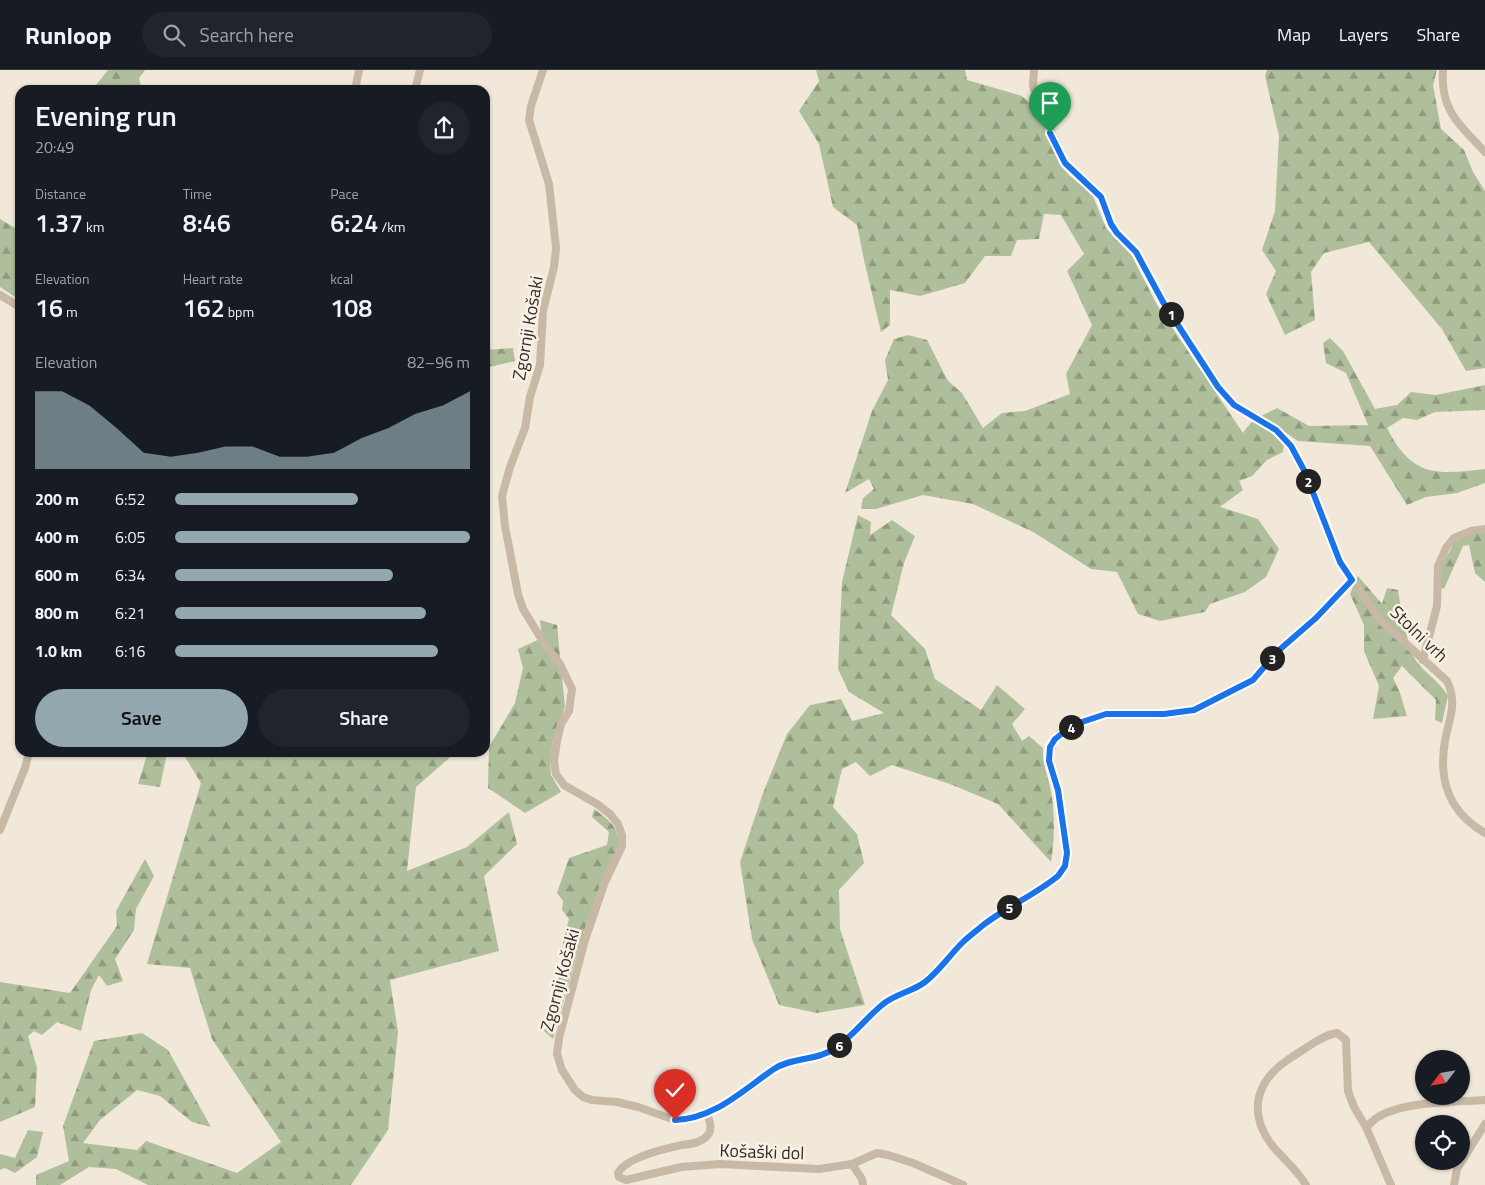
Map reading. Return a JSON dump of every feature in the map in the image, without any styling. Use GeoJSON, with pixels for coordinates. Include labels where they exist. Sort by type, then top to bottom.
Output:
{"type":"FeatureCollection","features":[{"type":"Feature","properties":{"kind":"street"},"geometry":{"type":"LineString","coordinates":[[356,85],[359,70]]}},
{"type":"Feature","properties":{"kind":"street"},"geometry":{"type":"LineString","coordinates":[[416,85],[420,70]]}},
{"type":"Feature","properties":{"kind":"street","name":"Zgornji Košaki"},"geometry":{"type":"LineString","coordinates":[[543,70],[531,106],[529,120],[549,184],[556,248],[554,267],[543,311],[540,365],[530,397],[525,428],[510,467],[502,496],[504,526],[518,594],[523,609],[560,664],[572,688],[570,711],[561,724],[557,741],[554,761],[556,774],[564,785],[597,804],[610,814],[618,824],[622,835],[622,846],[605,882],[585,940],[559,1038],[557,1054],[562,1070],[575,1090],[583,1096],[592,1100],[617,1102],[638,1107],[675,1120],[688,1120],[707,1114],[742,1093],[774,1069],[791,1061],[815,1057],[833,1050],[848,1038],[883,1003],[919,986],[963,942],[984,925],[1058,876],[1065,866],[1067,853],[1058,790],[1049,761],[1049,754],[1055,739],[1060,733],[1073,725],[1106,714],[1164,714],[1188,711],[1238,688],[1253,680],[1278,651],[1316,618],[1352,580]]}},
{"type":"Feature","properties":{"kind":"street","name":"Stolni vrh"},"geometry":{"type":"LineString","coordinates":[[1034,70],[1033,85],[1038,102],[1050,133],[1065,163],[1101,197],[1111,224],[1117,233],[1136,252],[1163,302],[1218,387],[1234,405],[1276,430],[1291,446],[1305,472],[1340,562],[1380,620],[1447,681],[1453,693],[1453,706],[1442,766],[1446,790],[1454,806],[1463,817],[1485,833]]}},
{"type":"Feature","properties":{"kind":"street"},"geometry":{"type":"LineString","coordinates":[[1443,70],[1444,94],[1452,116],[1485,152]]}},
{"type":"Feature","properties":{"kind":"street"},"geometry":{"type":"LineString","coordinates":[[0,295],[15,304]]}},
{"type":"Feature","properties":{"kind":"street"},"geometry":{"type":"LineString","coordinates":[[1423,660],[1437,606],[1438,566],[1446,548],[1454,538],[1471,531],[1485,529]]}},
{"type":"Feature","properties":{"kind":"street"},"geometry":{"type":"LineString","coordinates":[[0,830],[28,757]]}},
{"type":"Feature","properties":{"kind":"street"},"geometry":{"type":"LineString","coordinates":[[1306,1185],[1295,1168],[1272,1144],[1262,1128],[1257,1110],[1258,1095],[1264,1083],[1276,1068],[1329,1034],[1337,1033],[1346,1040],[1348,1091],[1354,1108],[1366,1127],[1391,1185]]}},
{"type":"Feature","properties":{"kind":"street"},"geometry":{"type":"LineString","coordinates":[[1366,1127],[1377,1117],[1395,1110],[1424,1104],[1485,1100]]}},
{"type":"Feature","properties":{"kind":"street","name":"Košaški dol"},"geometry":{"type":"LineString","coordinates":[[707,1114],[711,1129],[707,1136],[696,1142],[668,1148],[630,1162],[621,1168],[618,1173],[619,1177],[626,1180],[681,1168],[720,1164],[819,1169],[852,1164],[877,1153],[888,1155],[937,1173],[963,1185]]}},
{"type":"Feature","properties":{"kind":"street"},"geometry":{"type":"LineString","coordinates":[[1454,1185],[1457,1170],[1485,1124]]}},
{"type":"Feature","properties":{"kind":"street"},"geometry":{"type":"LineString","coordinates":[[852,1164],[862,1179],[863,1185]]}},
{"type":"Feature","properties":{"kind":"green space"},"geometry":{"type":"Polygon","coordinates":[[[108,70],[145,70],[139,78],[141,85],[96,85],[108,70]]]}},
{"type":"Feature","properties":{"kind":"green space"},"geometry":{"type":"Polygon","coordinates":[[[816,70],[965,70],[967,80],[1022,96],[1037,110],[1059,163],[1069,175],[1092,194],[1106,228],[1132,256],[1157,305],[1243,433],[1253,420],[1274,432],[1284,444],[1283,452],[1267,460],[1252,476],[1239,481],[1243,490],[1220,507],[1258,519],[1279,549],[1266,577],[1245,592],[1210,604],[1205,612],[1160,621],[1138,614],[1117,572],[1091,569],[1035,533],[973,504],[923,495],[876,509],[861,509],[863,498],[874,489],[869,479],[845,493],[872,411],[888,380],[885,360],[894,339],[908,335],[927,340],[948,381],[962,393],[983,428],[1002,413],[1025,411],[1070,394],[1066,374],[1092,325],[1067,271],[1084,254],[1061,215],[1044,214],[1039,239],[1017,240],[1011,256],[985,256],[965,283],[920,296],[890,290],[890,325],[881,332],[857,225],[833,207],[819,144],[799,111],[819,81],[816,70]]]}},
{"type":"Feature","properties":{"kind":"green space"},"geometry":{"type":"Polygon","coordinates":[[[1267,70],[1437,70],[1433,85],[1441,129],[1464,150],[1473,172],[1485,191],[1485,368],[1466,371],[1442,329],[1369,242],[1324,253],[1311,272],[1315,320],[1285,335],[1266,294],[1276,271],[1262,250],[1275,211],[1279,136],[1265,76],[1267,70]]]}},
{"type":"Feature","properties":{"kind":"green space"},"geometry":{"type":"Polygon","coordinates":[[[0,219],[15,228],[15,297],[0,287],[0,219]]]}},
{"type":"Feature","properties":{"kind":"green space"},"geometry":{"type":"Polygon","coordinates":[[[1330,338],[1343,351],[1375,409],[1397,405],[1411,392],[1436,395],[1485,385],[1485,410],[1435,412],[1417,420],[1403,418],[1387,428],[1396,444],[1416,464],[1439,472],[1485,469],[1485,483],[1457,493],[1426,497],[1407,505],[1370,446],[1298,441],[1261,416],[1277,408],[1309,426],[1368,425],[1346,373],[1326,363],[1323,343],[1330,338]]]}},
{"type":"Feature","properties":{"kind":"green space"},"geometry":{"type":"Polygon","coordinates":[[[513,348],[515,361],[490,367],[490,350],[513,348]]]}},
{"type":"Feature","properties":{"kind":"green space"},"geometry":{"type":"Polygon","coordinates":[[[858,515],[871,522],[870,535],[892,520],[915,536],[904,563],[891,615],[925,649],[935,679],[981,710],[997,685],[1025,709],[1012,724],[1022,741],[1029,736],[1043,748],[1044,763],[1053,804],[1053,844],[1051,862],[998,804],[950,784],[892,765],[870,776],[856,762],[842,769],[833,807],[857,834],[864,863],[839,890],[840,929],[865,1005],[817,1013],[779,1005],[752,939],[740,862],[763,793],[787,734],[810,705],[841,699],[852,721],[884,713],[849,692],[838,669],[842,582],[858,515]]]}},
{"type":"Feature","properties":{"kind":"green space"},"geometry":{"type":"Polygon","coordinates":[[[1485,532],[1485,582],[1475,573],[1469,545],[1463,546],[1444,589],[1440,587],[1440,568],[1455,542],[1472,534],[1485,532]]]}},
{"type":"Feature","properties":{"kind":"green space"},"geometry":{"type":"Polygon","coordinates":[[[1358,576],[1382,604],[1387,588],[1398,590],[1413,656],[1448,696],[1442,723],[1435,720],[1436,700],[1402,666],[1393,678],[1407,716],[1373,719],[1379,686],[1364,651],[1364,625],[1350,594],[1358,576]]]}},
{"type":"Feature","properties":{"kind":"green space"},"geometry":{"type":"Polygon","coordinates":[[[540,620],[557,625],[565,707],[553,741],[550,761],[551,775],[561,792],[525,813],[488,788],[489,757],[490,745],[515,703],[523,668],[518,649],[542,638],[540,620]]]}},
{"type":"Feature","properties":{"kind":"green space"},"geometry":{"type":"Polygon","coordinates":[[[146,757],[166,757],[160,787],[138,784],[146,757]]]}},
{"type":"Feature","properties":{"kind":"green space"},"geometry":{"type":"Polygon","coordinates":[[[185,757],[450,757],[416,787],[407,871],[467,847],[509,812],[517,844],[484,876],[499,951],[390,980],[398,1032],[388,1130],[351,1185],[148,1185],[116,1169],[89,1167],[60,1185],[36,1185],[36,1175],[69,1161],[63,1126],[94,1041],[142,1033],[168,1050],[211,1127],[192,1122],[160,1096],[137,1090],[100,1120],[83,1143],[137,1150],[146,1141],[237,1173],[281,1142],[212,1039],[190,968],[147,964],[201,783],[185,757]]]}},
{"type":"Feature","properties":{"kind":"green space"},"geometry":{"type":"Polygon","coordinates":[[[594,809],[615,828],[619,844],[615,858],[602,882],[588,921],[553,1039],[544,1031],[549,1020],[562,965],[563,942],[569,919],[562,910],[563,901],[557,893],[569,858],[607,845],[609,832],[592,817],[594,809]]]}},
{"type":"Feature","properties":{"kind":"green space"},"geometry":{"type":"Polygon","coordinates":[[[145,859],[154,876],[136,909],[134,930],[115,959],[123,981],[107,986],[99,975],[91,990],[81,1031],[57,1022],[42,1035],[34,1031],[28,1036],[37,1068],[35,1107],[0,1122],[0,982],[70,993],[117,926],[116,911],[145,859]]]}},
{"type":"Feature","properties":{"kind":"green space"},"geometry":{"type":"Polygon","coordinates":[[[28,1130],[43,1132],[37,1157],[15,1173],[5,1168],[0,1170],[0,1154],[15,1158],[28,1130]]]}},
{"type":"Feature","properties":{"kind":"route"},"geometry":{"type":"LineString","coordinates":[[675,1120],[688,1120],[707,1114],[742,1093],[774,1069],[791,1061],[815,1057],[833,1050],[848,1038],[883,1003],[919,986],[963,942],[984,925],[1058,876],[1065,866],[1067,853],[1058,790],[1049,761],[1049,754],[1050,747],[1060,733],[1073,725],[1106,714],[1164,714],[1194,710],[1238,688],[1253,680],[1278,651],[1305,629],[1352,580],[1340,562],[1305,472],[1291,446],[1276,430],[1234,405],[1218,387],[1163,302],[1136,252],[1117,233],[1111,224],[1101,197],[1065,163],[1050,133]]}}]}
